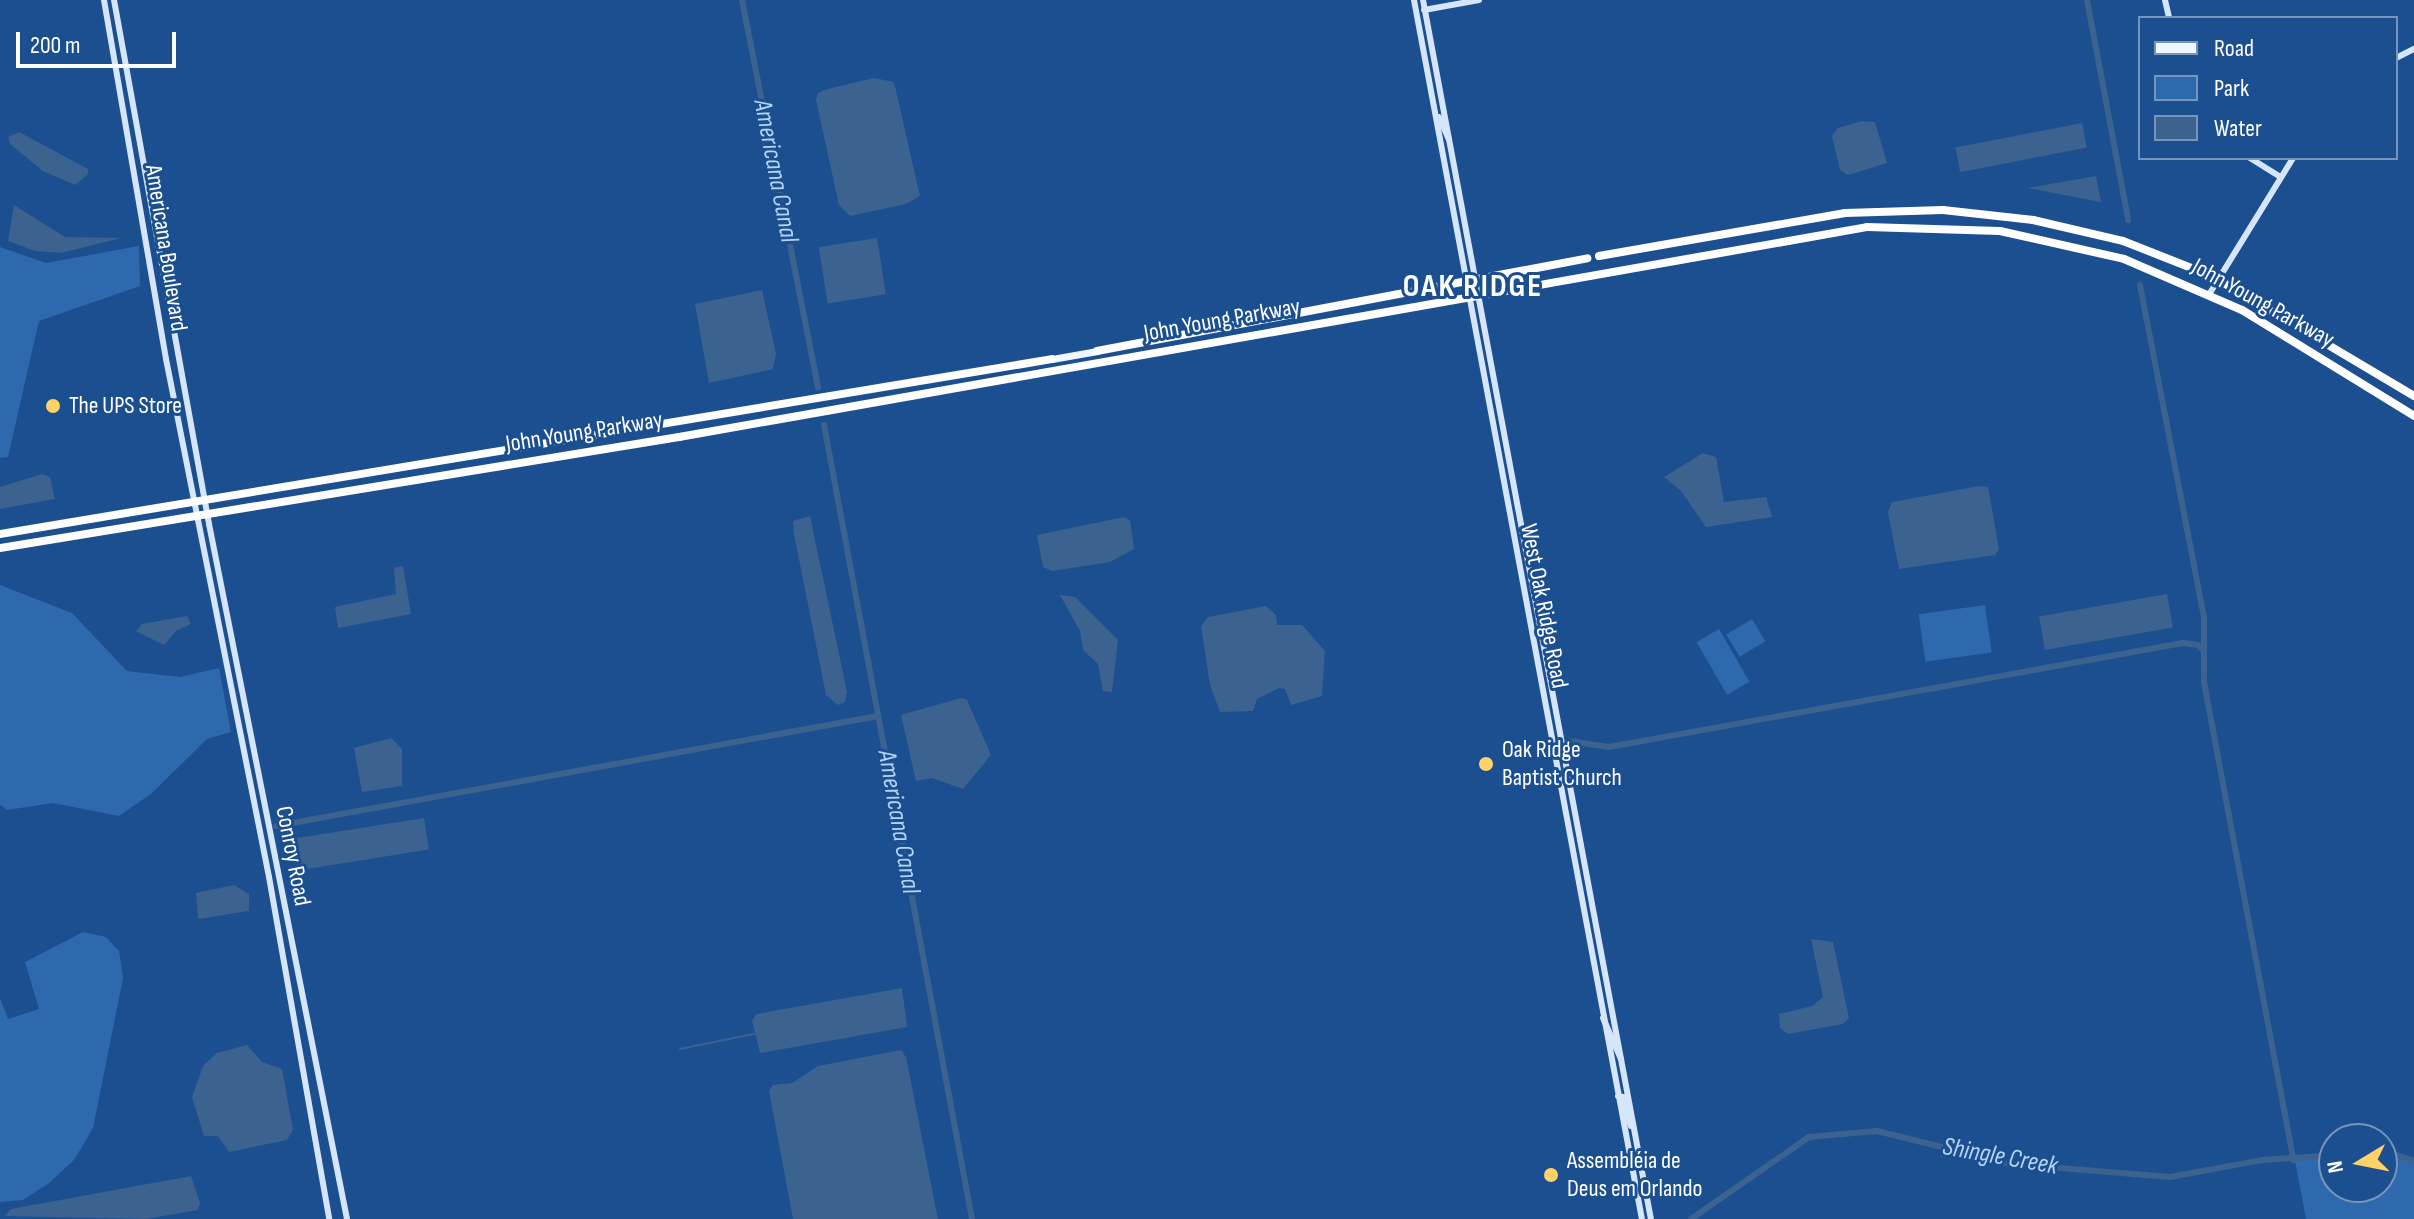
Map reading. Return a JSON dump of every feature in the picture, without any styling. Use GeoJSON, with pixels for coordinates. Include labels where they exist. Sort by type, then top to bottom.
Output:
{"type":"FeatureCollection","features":[{"type":"Feature","properties":{"kind":"highway","name":"John Young Parkway"},"geometry":{"type":"LineString","coordinates":[[1599,256],[1821,216],[1943,210],[1978,213],[2110,238],[2219,279],[2414,396]]}},
{"type":"Feature","properties":{"kind":"highway"},"geometry":{"type":"LineString","coordinates":[[1914,226],[1943,210]]}},
{"type":"Feature","properties":{"kind":"highway"},"geometry":{"type":"LineString","coordinates":[[1947,227],[1978,213]]}},
{"type":"Feature","properties":{"kind":"highway","name":"John Young Parkway"},"geometry":{"type":"LineString","coordinates":[[0,548],[1031,376],[1821,232],[1914,226],[1947,227],[2085,248],[2210,293],[2414,416]]}},
{"type":"Feature","properties":{"kind":"highway","name":"John Young Parkway"},"geometry":{"type":"LineString","coordinates":[[1097,351],[1587,258]]}},
{"type":"Feature","properties":{"kind":"highway","name":"John Young Parkway"},"geometry":{"type":"LineString","coordinates":[[0,534],[697,421],[1052,359]]}},
{"type":"Feature","properties":{"kind":"highway"},"geometry":{"type":"LineString","coordinates":[[1031,376],[1052,359]]}},
{"type":"Feature","properties":{"kind":"highway"},"geometry":{"type":"LineString","coordinates":[[2392,402],[2406,403],[2414,396]]}},
{"type":"Feature","properties":{"kind":"highway"},"geometry":{"type":"LineString","coordinates":[[679,437],[697,421]]}},
{"type":"Feature","properties":{"kind":"main road","name":"John Young Parkway"},"geometry":{"type":"LineString","coordinates":[[1587,258],[1599,256]]}},
{"type":"Feature","properties":{"kind":"main road","name":"John Young Parkway"},"geometry":{"type":"LineString","coordinates":[[1052,359],[1097,351]]}},
{"type":"Feature","properties":{"kind":"street","name":"Americana Boulevard"},"geometry":{"type":"LineString","coordinates":[[104,0],[193,502]]}},
{"type":"Feature","properties":{"kind":"street","name":"Americana Boulevard"},"geometry":{"type":"LineString","coordinates":[[114,0],[204,500]]}},
{"type":"Feature","properties":{"kind":"street","name":"West Oak Ridge Road"},"geometry":{"type":"LineString","coordinates":[[1415,0],[1450,140],[1480,293],[1546,665],[1651,1219]]}},
{"type":"Feature","properties":{"kind":"street","name":"West Oak Ridge Road"},"geometry":{"type":"LineString","coordinates":[[1423,0],[1420,11],[1427,72],[1601,1015],[1642,1219]]}},
{"type":"Feature","properties":{"kind":"street"},"geometry":{"type":"LineString","coordinates":[[1420,11],[1479,0]]}},
{"type":"Feature","properties":{"kind":"street"},"geometry":{"type":"LineString","coordinates":[[1427,72],[1441,129],[1450,140]]}},
{"type":"Feature","properties":{"kind":"street"},"geometry":{"type":"LineString","coordinates":[[2253,160],[2281,177]]}},
{"type":"Feature","properties":{"kind":"street"},"geometry":{"type":"LineString","coordinates":[[2210,293],[2292,160]]}},
{"type":"Feature","properties":{"kind":"street"},"geometry":{"type":"LineString","coordinates":[[156,299],[167,297]]}},
{"type":"Feature","properties":{"kind":"street"},"geometry":{"type":"LineString","coordinates":[[166,359],[182,375]]}},
{"type":"Feature","properties":{"kind":"street"},"geometry":{"type":"LineString","coordinates":[[1504,492],[1514,490]]}},
{"type":"Feature","properties":{"kind":"street","name":"Conroy Road"},"geometry":{"type":"LineString","coordinates":[[204,500],[347,1219]]}},
{"type":"Feature","properties":{"kind":"street","name":"Conroy Road"},"geometry":{"type":"LineString","coordinates":[[193,502],[270,884],[329,1219]]}},
{"type":"Feature","properties":{"kind":"street"},"geometry":{"type":"LineString","coordinates":[[1522,589],[1546,665]]}},
{"type":"Feature","properties":{"kind":"street"},"geometry":{"type":"LineString","coordinates":[[1565,810],[1583,860]]}},
{"type":"Feature","properties":{"kind":"street"},"geometry":{"type":"LineString","coordinates":[[1574,861],[1592,908]]}},
{"type":"Feature","properties":{"kind":"street"},"geometry":{"type":"LineString","coordinates":[[1601,1015],[1621,1059]]}},
{"type":"Feature","properties":{"kind":"street"},"geometry":{"type":"LineString","coordinates":[[1618,1096],[1623,1097],[1628,1124],[1634,1129]]}},
{"type":"Feature","properties":{"kind":"green space"},"geometry":{"type":"Polygon","coordinates":[[[139,246],[140,286],[39,321],[8,457],[0,458],[0,247],[46,263],[139,246]]]}},
{"type":"Feature","properties":{"kind":"green space"},"geometry":{"type":"Polygon","coordinates":[[[0,585],[72,613],[127,671],[180,677],[219,668],[231,732],[207,739],[151,794],[119,816],[53,803],[7,810],[0,805],[0,585]]]}},
{"type":"Feature","properties":{"kind":"green space"},"geometry":{"type":"Polygon","coordinates":[[[1985,605],[1992,653],[1925,662],[1919,614],[1985,605]]]}},
{"type":"Feature","properties":{"kind":"green space"},"geometry":{"type":"Polygon","coordinates":[[[1752,619],[1765,641],[1740,657],[1726,634],[1752,619]]]}},
{"type":"Feature","properties":{"kind":"green space"},"geometry":{"type":"Polygon","coordinates":[[[1719,629],[1750,682],[1727,695],[1696,642],[1719,629]]]}},
{"type":"Feature","properties":{"kind":"green space"},"geometry":{"type":"Polygon","coordinates":[[[83,932],[106,937],[119,951],[123,978],[93,1128],[74,1160],[48,1184],[23,1200],[0,1202],[0,998],[8,1019],[39,1009],[25,962],[83,932]]]}},
{"type":"Feature","properties":{"kind":"green space"},"geometry":{"type":"Polygon","coordinates":[[[2398,1154],[2414,1159],[2414,1219],[2306,1219],[2295,1161],[2318,1157],[2318,1203],[2398,1203],[2398,1154]]]}},
{"type":"Feature","properties":{"kind":"water"},"geometry":{"type":"Polygon","coordinates":[[[874,78],[894,82],[920,196],[906,204],[850,216],[839,205],[816,100],[818,93],[828,89],[874,78]]]}},
{"type":"Feature","properties":{"kind":"water"},"geometry":{"type":"Polygon","coordinates":[[[1862,121],[1875,122],[1887,163],[1848,175],[1840,170],[1832,136],[1838,128],[1862,121]]]}},
{"type":"Feature","properties":{"kind":"water"},"geometry":{"type":"Polygon","coordinates":[[[2082,123],[2087,148],[1960,172],[1955,148],[2082,123]]]}},
{"type":"Feature","properties":{"kind":"water"},"geometry":{"type":"Polygon","coordinates":[[[19,132],[88,169],[88,174],[75,185],[43,171],[10,144],[8,137],[19,132]]]}},
{"type":"Feature","properties":{"kind":"water"},"geometry":{"type":"Polygon","coordinates":[[[2096,176],[2101,202],[2028,188],[2096,176]]]}},
{"type":"Feature","properties":{"kind":"water"},"geometry":{"type":"Polygon","coordinates":[[[14,205],[65,237],[121,238],[61,253],[35,251],[8,241],[14,205]]]}},
{"type":"Feature","properties":{"kind":"water"},"geometry":{"type":"Polygon","coordinates":[[[877,238],[886,294],[828,304],[819,247],[877,238]]]}},
{"type":"Feature","properties":{"kind":"water"},"geometry":{"type":"Polygon","coordinates":[[[762,290],[776,354],[773,369],[709,383],[695,304],[762,290]]]}},
{"type":"Feature","properties":{"kind":"water"},"geometry":{"type":"Polygon","coordinates":[[[1703,453],[1716,457],[1724,502],[1766,497],[1772,517],[1706,527],[1681,491],[1664,477],[1703,453]]]}},
{"type":"Feature","properties":{"kind":"water"},"geometry":{"type":"Polygon","coordinates":[[[42,474],[50,477],[55,499],[0,509],[0,487],[42,474]]]}},
{"type":"Feature","properties":{"kind":"water"},"geometry":{"type":"Polygon","coordinates":[[[1988,487],[1999,549],[1995,555],[1899,569],[1888,512],[1892,502],[1988,487]]]}},
{"type":"Feature","properties":{"kind":"water"},"geometry":{"type":"Polygon","coordinates":[[[810,516],[847,692],[845,702],[838,705],[826,695],[794,534],[793,521],[810,516]]]}},
{"type":"Feature","properties":{"kind":"water"},"geometry":{"type":"Polygon","coordinates":[[[1124,517],[1130,520],[1134,549],[1110,562],[1052,571],[1043,567],[1037,535],[1124,517]]]}},
{"type":"Feature","properties":{"kind":"water"},"geometry":{"type":"Polygon","coordinates":[[[403,566],[411,614],[338,628],[335,607],[396,594],[394,568],[403,566]]]}},
{"type":"Feature","properties":{"kind":"water"},"geometry":{"type":"Polygon","coordinates":[[[2167,594],[2173,627],[2045,650],[2039,617],[2167,594]]]}},
{"type":"Feature","properties":{"kind":"water"},"geometry":{"type":"Polygon","coordinates":[[[1060,595],[1075,597],[1118,640],[1112,692],[1103,691],[1098,664],[1083,650],[1080,631],[1060,595]]]}},
{"type":"Feature","properties":{"kind":"water"},"geometry":{"type":"Polygon","coordinates":[[[1266,606],[1276,615],[1277,625],[1302,625],[1325,651],[1322,696],[1291,705],[1285,689],[1279,688],[1257,699],[1253,711],[1220,712],[1210,685],[1201,626],[1208,617],[1266,606]]]}},
{"type":"Feature","properties":{"kind":"water"},"geometry":{"type":"Polygon","coordinates":[[[187,616],[191,624],[176,631],[164,645],[136,631],[142,624],[187,616]]]}},
{"type":"Feature","properties":{"kind":"water"},"geometry":{"type":"Polygon","coordinates":[[[961,698],[967,700],[991,755],[963,789],[932,778],[916,781],[901,715],[961,698]]]}},
{"type":"Feature","properties":{"kind":"water"},"geometry":{"type":"Polygon","coordinates":[[[391,738],[402,749],[402,786],[362,792],[354,748],[391,738]]]}},
{"type":"Feature","properties":{"kind":"water"},"geometry":{"type":"Polygon","coordinates":[[[424,818],[429,850],[301,870],[296,838],[424,818]]]}},
{"type":"Feature","properties":{"kind":"water"},"geometry":{"type":"Polygon","coordinates":[[[234,885],[249,894],[249,911],[198,919],[196,893],[234,885]]]}},
{"type":"Feature","properties":{"kind":"water"},"geometry":{"type":"Polygon","coordinates":[[[1811,939],[1833,942],[1849,1018],[1843,1024],[1788,1034],[1780,1028],[1779,1014],[1812,1006],[1823,997],[1811,939]]]}},
{"type":"Feature","properties":{"kind":"water"},"geometry":{"type":"Polygon","coordinates":[[[902,988],[907,1027],[760,1053],[752,1020],[757,1014],[902,988]]]}},
{"type":"Feature","properties":{"kind":"water"},"geometry":{"type":"Polygon","coordinates":[[[247,1045],[262,1062],[282,1069],[293,1130],[287,1140],[229,1152],[218,1136],[204,1136],[192,1097],[203,1066],[217,1053],[247,1045]]]}},
{"type":"Feature","properties":{"kind":"water"},"geometry":{"type":"Polygon","coordinates":[[[901,1050],[906,1057],[938,1219],[793,1219],[769,1091],[773,1085],[792,1083],[818,1066],[901,1050]]]}},
{"type":"Feature","properties":{"kind":"water"},"geometry":{"type":"Polygon","coordinates":[[[191,1176],[200,1203],[198,1210],[146,1219],[5,1216],[11,1209],[191,1176]]]}},
{"type":"Feature","properties":{"kind":"waterway","name":"Americana Canal"},"geometry":{"type":"LineString","coordinates":[[742,0],[818,388]]}},
{"type":"Feature","properties":{"kind":"waterway"},"geometry":{"type":"LineString","coordinates":[[2087,0],[2128,220]]}},
{"type":"Feature","properties":{"kind":"waterway"},"geometry":{"type":"LineString","coordinates":[[2140,285],[2204,617],[2204,682],[2294,1161]]}},
{"type":"Feature","properties":{"kind":"waterway","name":"Americana Canal"},"geometry":{"type":"LineString","coordinates":[[824,425],[972,1219]]}},
{"type":"Feature","properties":{"kind":"waterway"},"geometry":{"type":"LineString","coordinates":[[1569,741],[1609,747],[2183,643],[2198,645],[2204,651]]}},
{"type":"Feature","properties":{"kind":"waterway"},"geometry":{"type":"LineString","coordinates":[[276,826],[878,716]]}},
{"type":"Feature","properties":{"kind":"waterway"},"geometry":{"type":"LineString","coordinates":[[680,1049],[754,1034]]}},
{"type":"Feature","properties":{"kind":"waterway","name":"Shingle Creek"},"geometry":{"type":"LineString","coordinates":[[1691,1219],[1809,1137],[1877,1131],[2010,1164],[2170,1177],[2263,1160],[2318,1156]]}},
{"type":"Feature","properties":{"kind":"waterway","name":"Shingle Creek"},"geometry":{"type":"LineString","coordinates":[[2398,1156],[2414,1161]]}},
{"type":"Feature","properties":{"kind":"place","name":"The UPS Store"},"geometry":{"type":"Point","coordinates":[53,406]}},
{"type":"Feature","properties":{"kind":"place","name":"Oak Ridge Baptist Church"},"geometry":{"type":"Point","coordinates":[1486,764]}},
{"type":"Feature","properties":{"kind":"place","name":"Assembléia de Deus em Orlando"},"geometry":{"type":"Point","coordinates":[1551,1175]}},
{"type":"Feature","properties":{"kind":"district","name":"OAK RIDGE"},"geometry":{"type":"Point","coordinates":[1473,287]}}]}
